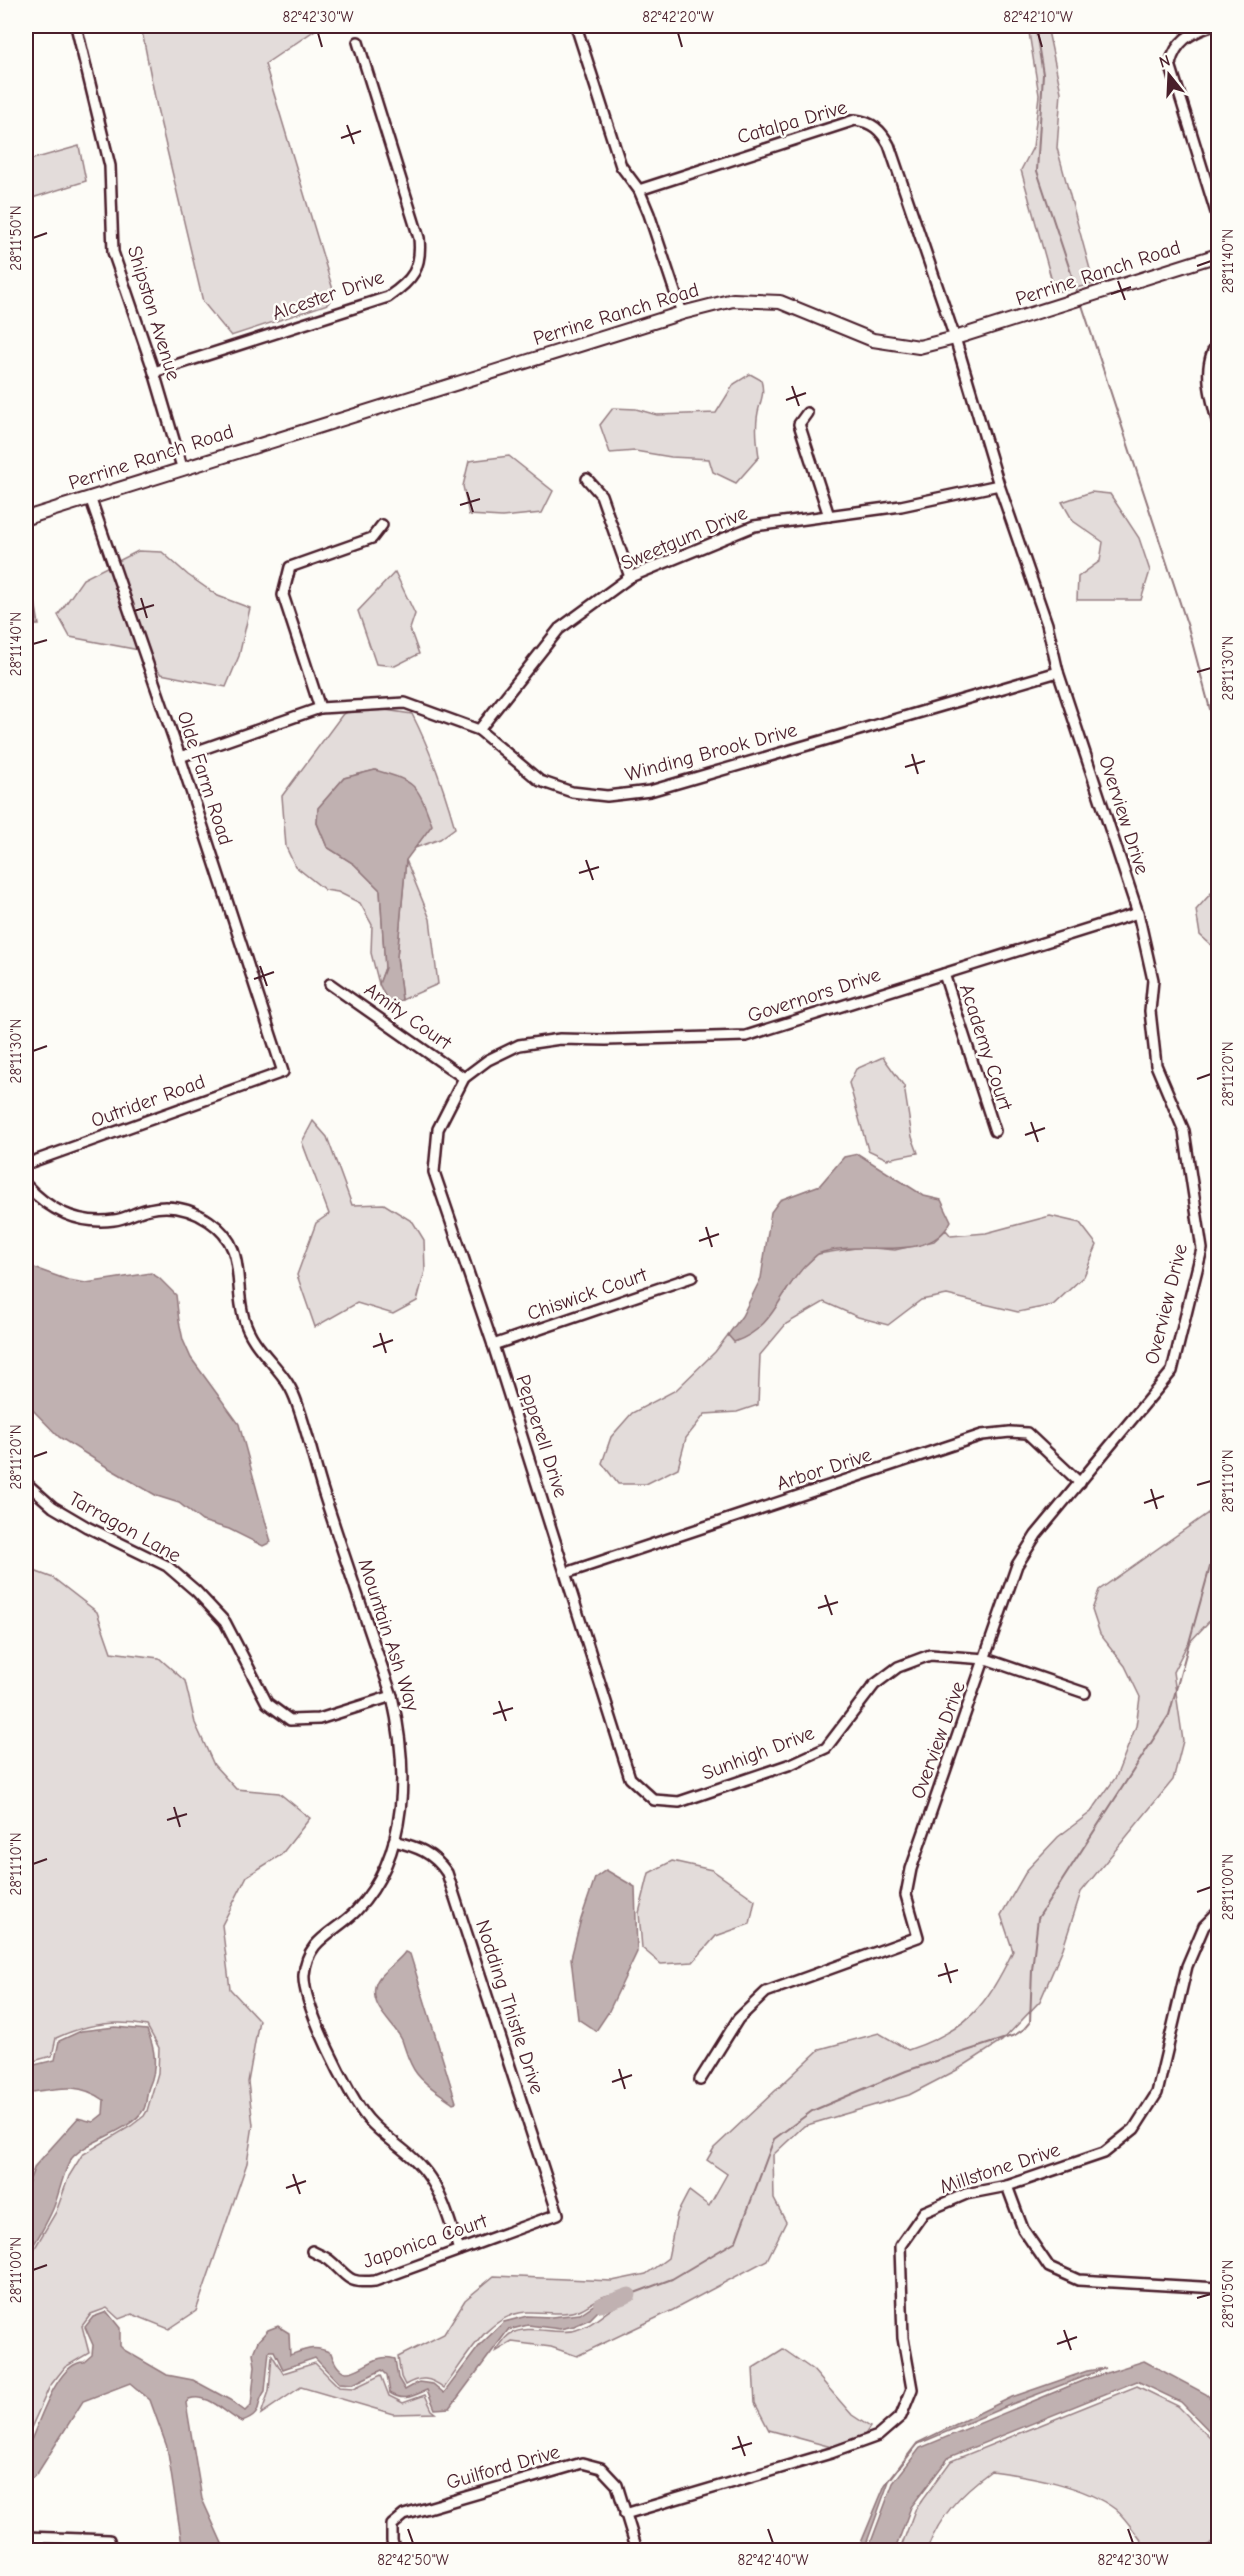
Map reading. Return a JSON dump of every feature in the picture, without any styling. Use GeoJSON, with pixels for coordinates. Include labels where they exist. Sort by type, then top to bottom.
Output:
{"type":"FeatureCollection","features":[{"type":"Feature","properties":{"kind":"street","name":"Shipston Avenue"},"geometry":{"type":"LineString","coordinates":[[76,26],[110,166],[113,252],[154,372],[182,467]]}},
{"type":"Feature","properties":{"kind":"street"},"geometry":{"type":"LineString","coordinates":[[576,26],[621,166],[639,190],[682,313]]}},
{"type":"Feature","properties":{"kind":"street"},"geometry":{"type":"LineString","coordinates":[[1211,26],[1190,33],[1179,42],[1170,64],[1218,219]]}},
{"type":"Feature","properties":{"kind":"street","name":"Alcester Drive"},"geometry":{"type":"LineString","coordinates":[[154,372],[388,297],[406,285],[416,271],[421,254],[419,238],[358,42]]}},
{"type":"Feature","properties":{"kind":"street","name":"Catalpa Drive"},"geometry":{"type":"LineString","coordinates":[[639,190],[831,126],[855,120],[873,125],[883,134],[889,145],[955,338]]}},
{"type":"Feature","properties":{"kind":"street","name":"Perrine Ranch Road"},"geometry":{"type":"LineString","coordinates":[[26,518],[182,467],[682,313],[733,300],[780,302],[873,340],[919,347],[955,338],[1218,255]]}},
{"type":"Feature","properties":{"kind":"street","name":"Overview Drive"},"geometry":{"type":"LineString","coordinates":[[700,2080],[738,2019],[766,1992],[902,1945],[918,1937],[906,1895],[911,1869],[1017,1565],[1036,1535],[1172,1371],[1202,1249],[1184,1131],[1156,1065],[1150,1011],[1154,980],[1137,913],[1058,672],[1047,624],[999,486],[955,338]]}},
{"type":"Feature","properties":{"kind":"street"},"geometry":{"type":"LineString","coordinates":[[1218,342],[1209,356],[1208,377],[1218,424]]}},
{"type":"Feature","properties":{"kind":"street"},"geometry":{"type":"LineString","coordinates":[[807,413],[799,424],[829,516]]}},
{"type":"Feature","properties":{"kind":"street"},"geometry":{"type":"LineString","coordinates":[[587,479],[601,495],[630,577]]}},
{"type":"Feature","properties":{"kind":"street","name":"Sweetgum Drive"},"geometry":{"type":"LineString","coordinates":[[479,730],[559,629],[630,577],[754,526],[901,506],[999,486]]}},
{"type":"Feature","properties":{"kind":"street","name":"Olde Farm Road"},"geometry":{"type":"LineString","coordinates":[[90,497],[180,757],[283,1072]]}},
{"type":"Feature","properties":{"kind":"street"},"geometry":{"type":"LineString","coordinates":[[320,708],[283,595],[290,567],[372,538],[382,525]]}},
{"type":"Feature","properties":{"kind":"street","name":"Winding Brook Drive"},"geometry":{"type":"LineString","coordinates":[[180,757],[320,708],[405,703],[479,730],[540,781],[572,792],[607,796],[650,791],[1058,672]]}},
{"type":"Feature","properties":{"kind":"street","name":"Governors Drive"},"geometry":{"type":"LineString","coordinates":[[464,1078],[488,1060],[519,1046],[560,1039],[746,1036],[1137,913]]}},
{"type":"Feature","properties":{"kind":"street","name":"Academy Court"},"geometry":{"type":"LineString","coordinates":[[944,974],[995,1131]]}},
{"type":"Feature","properties":{"kind":"street","name":"Amity Court"},"geometry":{"type":"LineString","coordinates":[[330,984],[464,1078]]}},
{"type":"Feature","properties":{"kind":"street","name":"Outrider Road"},"geometry":{"type":"LineString","coordinates":[[26,1164],[283,1072]]}},
{"type":"Feature","properties":{"kind":"street","name":"Pepperell Drive"},"geometry":{"type":"LineString","coordinates":[[464,1078],[438,1129],[434,1172],[494,1345],[630,1778],[654,1800]]}},
{"type":"Feature","properties":{"kind":"street","name":"Mountain Ash Way"},"geometry":{"type":"LineString","coordinates":[[26,1185],[54,1210],[84,1220],[115,1220],[149,1209],[168,1207],[193,1211],[214,1225],[231,1242],[238,1263],[244,1320],[257,1347],[290,1385],[392,1696],[399,1728],[403,1766],[402,1802],[394,1841],[372,1891],[355,1912],[319,1939],[310,1955],[304,1976],[309,2004],[352,2097],[368,2119],[416,2159],[431,2180],[444,2205],[459,2250]]}},
{"type":"Feature","properties":{"kind":"street","name":"Chiswick Court"},"geometry":{"type":"LineString","coordinates":[[494,1345],[692,1277]]}},
{"type":"Feature","properties":{"kind":"street","name":"Arbor Drive"},"geometry":{"type":"LineString","coordinates":[[566,1573],[982,1435],[1027,1433],[1080,1483]]}},
{"type":"Feature","properties":{"kind":"street","name":"Tarragon Lane"},"geometry":{"type":"LineString","coordinates":[[26,1483],[53,1507],[87,1527],[167,1566],[196,1591],[225,1622],[267,1703],[290,1720],[319,1719],[392,1696]]}},
{"type":"Feature","properties":{"kind":"street","name":"Sunhigh Drive"},"geometry":{"type":"LineString","coordinates":[[654,1800],[679,1802],[791,1764],[826,1748],[874,1685],[898,1666],[930,1655],[986,1659],[1085,1693]]}},
{"type":"Feature","properties":{"kind":"street","name":"Nodding Thistle Drive"},"geometry":{"type":"LineString","coordinates":[[394,1841],[427,1852],[439,1861],[447,1873],[558,2214]]}},
{"type":"Feature","properties":{"kind":"street","name":"Millstone Drive"},"geometry":{"type":"LineString","coordinates":[[625,2514],[831,2453],[878,2436],[901,2416],[912,2389],[903,2338],[900,2246],[924,2212],[966,2194],[1007,2186],[1104,2153],[1134,2129],[1157,2093],[1187,1966],[1204,1926],[1218,1912]]}},
{"type":"Feature","properties":{"kind":"street"},"geometry":{"type":"LineString","coordinates":[[1007,2186],[1023,2229],[1049,2268],[1078,2280],[1218,2289]]}},
{"type":"Feature","properties":{"kind":"street","name":"Japonica Court"},"geometry":{"type":"LineString","coordinates":[[312,2251],[328,2259],[343,2275],[358,2283],[375,2282],[558,2214]]}},
{"type":"Feature","properties":{"kind":"street","name":"Guilford Drive"},"geometry":{"type":"LineString","coordinates":[[395,2550],[392,2541],[392,2525],[404,2515],[582,2463],[601,2468],[617,2485],[625,2514]]}},
{"type":"Feature","properties":{"kind":"street"},"geometry":{"type":"LineString","coordinates":[[625,2514],[637,2550]]}},
{"type":"Feature","properties":{"kind":"street"},"geometry":{"type":"LineString","coordinates":[[26,2537],[109,2540],[112,2550]]}},
{"type":"Feature","properties":{"kind":"shaded area"},"geometry":{"type":"Polygon","coordinates":[[[141,26],[321,26],[265,64],[334,293],[328,304],[231,336],[203,302],[157,108],[141,26]]]}},
{"type":"Feature","properties":{"kind":"shaded area"},"geometry":{"type":"Polygon","coordinates":[[[1028,26],[1047,26],[1061,92],[1057,148],[1094,284],[1055,292],[1021,170],[1033,147],[1039,95],[1028,26]]]}},
{"type":"Feature","properties":{"kind":"shaded area"},"geometry":{"type":"Polygon","coordinates":[[[79,146],[86,181],[26,200],[26,161],[79,146]]]}},
{"type":"Feature","properties":{"kind":"shaded area"},"geometry":{"type":"Polygon","coordinates":[[[750,374],[761,380],[763,389],[757,423],[759,457],[736,483],[713,472],[709,459],[671,457],[635,451],[610,453],[600,425],[613,408],[636,409],[657,415],[716,413],[734,384],[750,374]]]}},
{"type":"Feature","properties":{"kind":"shaded area"},"geometry":{"type":"Polygon","coordinates":[[[509,456],[553,491],[542,513],[502,517],[469,515],[463,486],[469,461],[509,456]]]}},
{"type":"Feature","properties":{"kind":"shaded area"},"geometry":{"type":"Polygon","coordinates":[[[1091,492],[1110,494],[1139,538],[1150,571],[1141,600],[1077,600],[1078,577],[1100,561],[1103,542],[1073,521],[1062,502],[1091,492]]]}},
{"type":"Feature","properties":{"kind":"shaded area"},"geometry":{"type":"Polygon","coordinates":[[[138,551],[162,552],[188,575],[218,596],[250,608],[239,656],[226,687],[161,674],[139,650],[70,637],[58,615],[83,579],[138,551]]]}},
{"type":"Feature","properties":{"kind":"shaded area"},"geometry":{"type":"Polygon","coordinates":[[[395,572],[415,614],[410,629],[419,654],[395,666],[376,664],[358,611],[395,572]]]}},
{"type":"Feature","properties":{"kind":"shaded area"},"geometry":{"type":"Polygon","coordinates":[[[26,580],[35,601],[39,625],[26,625],[26,580]]]}},
{"type":"Feature","properties":{"kind":"shaded area"},"geometry":{"type":"Polygon","coordinates":[[[362,704],[412,714],[436,770],[455,828],[440,839],[415,848],[431,825],[375,770],[344,778],[318,808],[317,823],[327,847],[354,864],[380,890],[385,968],[379,984],[371,953],[372,925],[360,903],[338,892],[325,890],[295,866],[286,847],[282,796],[342,715],[362,704]]]}},
{"type":"Feature","properties":{"kind":"shaded area"},"geometry":{"type":"Polygon","coordinates":[[[375,770],[399,778],[413,786],[423,800],[432,825],[406,860],[397,957],[402,1000],[389,1004],[379,984],[385,968],[380,890],[354,864],[327,847],[317,823],[318,808],[344,778],[375,770]]]}},
{"type":"Feature","properties":{"kind":"shaded area"},"geometry":{"type":"Polygon","coordinates":[[[406,860],[430,919],[438,984],[402,1000],[397,957],[406,860]]]}},
{"type":"Feature","properties":{"kind":"shaded area"},"geometry":{"type":"Polygon","coordinates":[[[1213,891],[1218,894],[1218,951],[1200,935],[1196,910],[1213,891]]]}},
{"type":"Feature","properties":{"kind":"shaded area"},"geometry":{"type":"Polygon","coordinates":[[[883,1057],[904,1086],[912,1137],[918,1153],[887,1159],[868,1150],[849,1083],[856,1069],[883,1057]]]}},
{"type":"Feature","properties":{"kind":"shaded area"},"geometry":{"type":"Polygon","coordinates":[[[313,1121],[327,1137],[352,1205],[384,1204],[413,1222],[424,1240],[425,1271],[417,1301],[393,1314],[357,1303],[315,1327],[297,1275],[316,1223],[329,1214],[302,1142],[313,1121]]]}},
{"type":"Feature","properties":{"kind":"shaded area"},"geometry":{"type":"Polygon","coordinates":[[[858,1154],[924,1196],[941,1200],[951,1221],[940,1235],[926,1243],[909,1247],[852,1248],[818,1254],[798,1274],[759,1328],[734,1342],[728,1335],[742,1316],[761,1278],[771,1212],[780,1200],[820,1185],[844,1157],[858,1154]]]}},
{"type":"Feature","properties":{"kind":"shaded area"},"geometry":{"type":"Polygon","coordinates":[[[1050,1216],[1080,1223],[1097,1245],[1084,1276],[1053,1305],[1018,1312],[947,1295],[921,1300],[888,1325],[858,1317],[824,1302],[786,1324],[760,1355],[758,1405],[737,1412],[705,1414],[686,1438],[678,1468],[646,1484],[618,1484],[602,1463],[611,1437],[632,1413],[676,1390],[715,1352],[728,1335],[734,1342],[785,1293],[798,1272],[818,1254],[862,1247],[895,1250],[934,1241],[946,1230],[951,1236],[986,1233],[1050,1216]]]}},
{"type":"Feature","properties":{"kind":"shaded area"},"geometry":{"type":"Polygon","coordinates":[[[26,1265],[68,1280],[86,1283],[151,1273],[176,1295],[183,1340],[191,1358],[239,1424],[271,1542],[263,1546],[229,1529],[202,1521],[179,1503],[157,1496],[59,1437],[26,1403],[26,1265]]]}},
{"type":"Feature","properties":{"kind":"shaded area"},"geometry":{"type":"Polygon","coordinates":[[[1218,1506],[1218,1612],[1187,1645],[1173,1672],[1183,1741],[1173,1780],[1081,1892],[1063,1948],[1040,2001],[1002,2041],[957,2070],[909,2095],[804,2126],[773,2155],[774,2199],[786,2222],[767,2260],[673,2310],[577,2356],[551,2347],[512,2342],[495,2352],[508,2335],[518,2331],[534,2329],[560,2332],[582,2328],[621,2303],[622,2296],[605,2296],[573,2312],[527,2312],[513,2315],[489,2329],[469,2352],[444,2388],[425,2379],[415,2380],[405,2385],[401,2377],[398,2357],[444,2334],[465,2300],[494,2276],[612,2281],[646,2274],[668,2258],[677,2214],[689,2191],[709,2206],[727,2174],[707,2160],[714,2148],[820,2049],[879,2033],[908,2050],[946,2034],[973,2014],[994,1987],[1013,1951],[1001,1915],[1027,1870],[1058,1837],[1091,1812],[1116,1777],[1136,1726],[1140,1697],[1125,1666],[1100,1634],[1092,1610],[1099,1590],[1218,1506]]]}},
{"type":"Feature","properties":{"kind":"shaded area"},"geometry":{"type":"Polygon","coordinates":[[[26,1568],[53,1578],[97,1612],[111,1652],[159,1658],[185,1681],[195,1723],[214,1765],[236,1789],[279,1793],[310,1818],[281,1855],[247,1876],[222,1925],[230,1989],[259,2020],[248,2082],[253,2125],[247,2163],[196,2311],[169,2329],[132,2314],[119,2319],[107,2308],[91,2314],[82,2326],[89,2353],[65,2367],[50,2386],[26,2439],[26,2263],[56,2212],[69,2176],[82,2155],[144,2116],[158,2073],[159,2048],[147,2026],[124,2023],[100,2024],[56,2038],[52,2056],[26,2063],[26,1568]]]}},
{"type":"Feature","properties":{"kind":"shaded area"},"geometry":{"type":"Polygon","coordinates":[[[672,1861],[712,1870],[755,1900],[750,1924],[716,1936],[693,1962],[661,1964],[642,1948],[639,1913],[649,1873],[672,1861]]]}},
{"type":"Feature","properties":{"kind":"shaded area"},"geometry":{"type":"Polygon","coordinates":[[[606,1870],[635,1887],[637,1952],[608,2013],[596,2031],[578,2019],[571,1958],[595,1878],[606,1870]]]}},
{"type":"Feature","properties":{"kind":"shaded area"},"geometry":{"type":"Polygon","coordinates":[[[405,1952],[410,1954],[456,2102],[453,2103],[429,2086],[417,2074],[402,2040],[376,2002],[377,1982],[405,1952]]]}},
{"type":"Feature","properties":{"kind":"shaded area"},"geometry":{"type":"Polygon","coordinates":[[[115,2027],[147,2030],[150,2037],[154,2051],[154,2072],[145,2107],[129,2124],[89,2145],[72,2158],[50,2215],[26,2257],[26,2189],[35,2166],[78,2118],[93,2122],[103,2114],[104,2100],[85,2090],[75,2088],[57,2088],[26,2093],[26,2067],[55,2060],[59,2041],[81,2031],[115,2027]]]}},
{"type":"Feature","properties":{"kind":"shaded area"},"geometry":{"type":"Polygon","coordinates":[[[619,2299],[602,2307],[590,2319],[574,2326],[560,2329],[528,2325],[508,2330],[450,2408],[435,2409],[427,2390],[404,2398],[395,2396],[390,2393],[387,2375],[382,2370],[353,2384],[339,2383],[315,2358],[283,2369],[274,2351],[269,2351],[265,2391],[254,2416],[249,2419],[242,2422],[210,2401],[189,2399],[186,2403],[202,2499],[225,2550],[183,2550],[167,2447],[150,2400],[130,2383],[83,2401],[37,2474],[26,2483],[26,2444],[31,2440],[58,2381],[66,2371],[92,2355],[93,2345],[85,2327],[93,2317],[107,2312],[120,2328],[120,2346],[124,2350],[167,2375],[193,2380],[245,2411],[251,2405],[255,2366],[253,2353],[258,2341],[268,2330],[278,2326],[289,2333],[290,2355],[320,2349],[331,2353],[337,2366],[344,2371],[351,2372],[385,2357],[395,2359],[398,2378],[405,2390],[419,2382],[433,2384],[444,2393],[480,2345],[504,2322],[527,2316],[551,2317],[580,2314],[598,2302],[619,2299]]]}},
{"type":"Feature","properties":{"kind":"shaded area"},"geometry":{"type":"Polygon","coordinates":[[[783,2349],[813,2370],[852,2415],[870,2427],[855,2450],[835,2448],[769,2430],[755,2403],[753,2368],[783,2349]]]}},
{"type":"Feature","properties":{"kind":"shaded area"},"geometry":{"type":"Polygon","coordinates":[[[272,2355],[283,2373],[315,2363],[339,2387],[354,2388],[381,2375],[389,2396],[403,2403],[425,2395],[432,2410],[436,2413],[393,2414],[301,2387],[261,2414],[269,2391],[272,2355]]]}},
{"type":"Feature","properties":{"kind":"shaded area"},"geometry":{"type":"Polygon","coordinates":[[[1144,2361],[1206,2394],[1218,2405],[1218,2440],[1181,2402],[1137,2381],[949,2457],[911,2507],[895,2550],[868,2550],[893,2483],[920,2448],[1084,2380],[1144,2361]]]}},
{"type":"Feature","properties":{"kind":"shaded area"},"geometry":{"type":"Polygon","coordinates":[[[1106,2368],[1012,2404],[918,2444],[889,2481],[864,2550],[858,2550],[885,2485],[917,2443],[1012,2397],[1087,2371],[1106,2368]]]}},
{"type":"Feature","properties":{"kind":"shaded area"},"geometry":{"type":"Polygon","coordinates":[[[1137,2386],[1178,2406],[1218,2446],[1218,2537],[1207,2546],[1147,2548],[1115,2509],[1088,2494],[1056,2483],[991,2471],[970,2488],[945,2515],[927,2550],[900,2550],[915,2510],[951,2461],[1137,2386]]]}},
{"type":"Feature","properties":{"kind":"waterway"},"geometry":{"type":"LineString","coordinates":[[1035,26],[1043,74],[1037,171],[1078,294]]}},
{"type":"Feature","properties":{"kind":"waterway"},"geometry":{"type":"LineString","coordinates":[[1081,302],[1188,627],[1218,739]]}},
{"type":"Feature","properties":{"kind":"waterway"},"geometry":{"type":"LineString","coordinates":[[629,2295],[672,2279],[736,2241],[774,2139],[812,2111],[906,2071],[1015,2035],[1030,2022],[1032,1970],[1038,1918],[1169,1715],[1218,1538]]}},
{"type":"Feature","properties":{"kind":"waterway"},"geometry":{"type":"LineString","coordinates":[[601,2305],[629,2295]]}}]}
